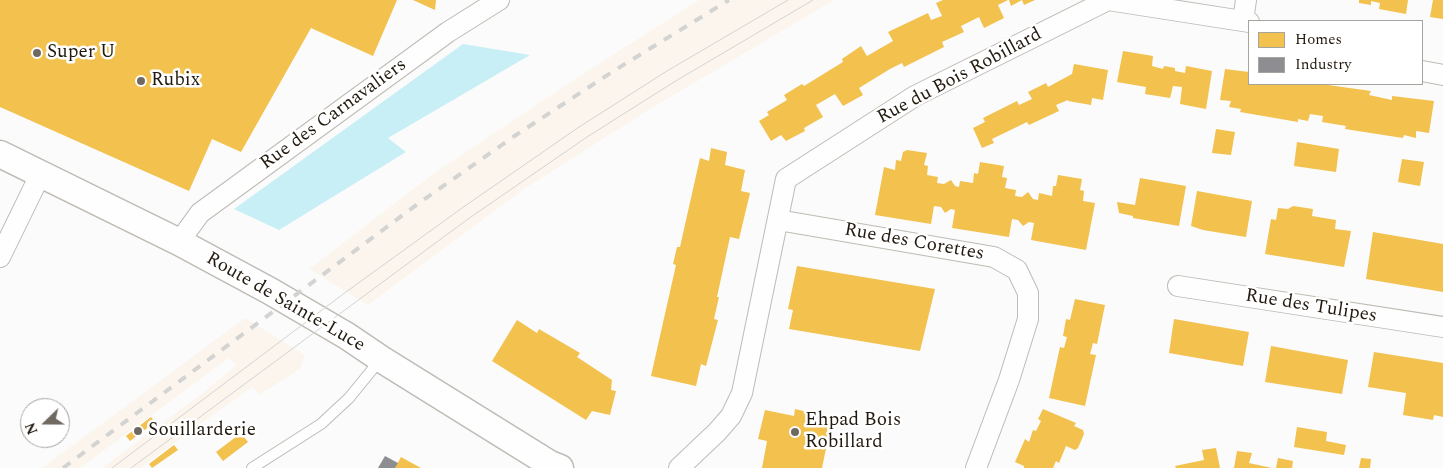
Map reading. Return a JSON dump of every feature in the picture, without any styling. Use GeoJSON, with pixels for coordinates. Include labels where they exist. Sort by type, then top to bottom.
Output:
{"type":"FeatureCollection","features":[{"type":"Feature","properties":{"kind":"street","name":"Rue des Carnavaliers"},"geometry":{"type":"LineString","coordinates":[[178,242],[200,213],[448,32],[499,0]]}},
{"type":"Feature","properties":{"kind":"street","name":"Rue du Bois Robillard"},"geometry":{"type":"LineString","coordinates":[[679,468],[731,416],[742,393],[786,179],[914,96],[1108,0],[1246,22]]}},
{"type":"Feature","properties":{"kind":"street"},"geometry":{"type":"LineString","coordinates":[[1246,0],[1246,22]]}},
{"type":"Feature","properties":{"kind":"street"},"geometry":{"type":"LineString","coordinates":[[1423,71],[1443,75]]}},
{"type":"Feature","properties":{"kind":"street","name":"Route de Sainte-Luce"},"geometry":{"type":"LineString","coordinates":[[0,154],[178,242],[313,316],[550,464],[560,468]]}},
{"type":"Feature","properties":{"kind":"street"},"geometry":{"type":"LineString","coordinates":[[0,257],[40,173]]}},
{"type":"Feature","properties":{"kind":"street","name":"Rue des Corettes"},"geometry":{"type":"LineString","coordinates":[[778,220],[994,257],[1017,270],[1028,294],[1028,319],[1009,380],[976,468]]}},
{"type":"Feature","properties":{"kind":"street","name":"Rue des Tulipes"},"geometry":{"type":"LineString","coordinates":[[1178,286],[1443,327]]}},
{"type":"Feature","properties":{"kind":"lane"},"geometry":{"type":"LineString","coordinates":[[252,468],[321,424],[349,398],[381,359]]}},
{"type":"Feature","properties":{"kind":"shaded area"},"geometry":{"type":"Polygon","coordinates":[[[699,0],[834,0],[650,109],[524,189],[368,305],[309,269],[436,172],[572,81],[699,0]]]}},
{"type":"Feature","properties":{"kind":"shaded area"},"geometry":{"type":"Polygon","coordinates":[[[245,318],[305,355],[300,369],[259,395],[252,387],[140,468],[102,468],[208,389],[236,365],[229,358],[80,468],[42,468],[245,318]]]}},
{"type":"Feature","properties":{"kind":"water"},"geometry":{"type":"Polygon","coordinates":[[[463,44],[530,55],[388,138],[406,152],[279,230],[234,209],[463,44]]]}},
{"type":"Feature","properties":{"kind":"building: Homes","name":"Rubix"},"geometry":{"type":"Polygon","coordinates":[[[0,0],[397,0],[373,56],[311,28],[241,152],[212,139],[189,191],[0,107],[0,0]]]}},
{"type":"Feature","properties":{"kind":"building: Homes"},"geometry":{"type":"Polygon","coordinates":[[[413,0],[436,0],[435,10],[413,0]]]}},
{"type":"Feature","properties":{"kind":"building: Homes"},"geometry":{"type":"Polygon","coordinates":[[[943,0],[1008,0],[998,5],[1004,18],[984,28],[979,17],[961,26],[964,32],[942,42],[944,47],[904,67],[902,63],[890,69],[859,88],[863,95],[843,106],[835,94],[816,105],[823,117],[804,128],[805,131],[786,141],[781,135],[771,141],[759,121],[769,115],[767,112],[787,100],[784,95],[802,84],[804,86],[843,62],[842,59],[861,46],[867,56],[893,41],[888,32],[928,13],[931,20],[942,16],[936,3],[943,0]]]}},
{"type":"Feature","properties":{"kind":"building: Homes"},"geometry":{"type":"Polygon","coordinates":[[[1009,0],[1022,0],[1011,6],[1009,0]]]}},
{"type":"Feature","properties":{"kind":"building: Homes"},"geometry":{"type":"Polygon","coordinates":[[[1022,0],[1035,0],[1024,5],[1022,0]]]}},
{"type":"Feature","properties":{"kind":"building: Homes"},"geometry":{"type":"Polygon","coordinates":[[[1359,0],[1408,0],[1406,14],[1379,9],[1380,3],[1371,1],[1371,5],[1359,3],[1359,0]]]}},
{"type":"Feature","properties":{"kind":"building: Homes"},"geometry":{"type":"Polygon","coordinates":[[[1433,0],[1443,0],[1443,19],[1430,17],[1433,0]]]}},
{"type":"Feature","properties":{"kind":"building: Homes"},"geometry":{"type":"Polygon","coordinates":[[[1123,51],[1153,56],[1152,66],[1163,69],[1164,66],[1175,68],[1175,71],[1185,73],[1186,66],[1212,71],[1206,109],[1180,104],[1182,87],[1173,86],[1170,98],[1145,94],[1146,87],[1117,82],[1123,51]]]}},
{"type":"Feature","properties":{"kind":"building: Homes"},"geometry":{"type":"Polygon","coordinates":[[[1074,64],[1108,70],[1103,100],[1092,98],[1091,105],[1068,100],[1056,105],[1059,111],[1029,125],[1027,122],[992,139],[994,143],[982,148],[973,128],[985,122],[983,118],[1017,101],[1019,105],[1032,99],[1028,92],[1046,83],[1048,87],[1072,74],[1074,64]]]}},
{"type":"Feature","properties":{"kind":"building: Homes"},"geometry":{"type":"Polygon","coordinates":[[[1225,69],[1248,72],[1248,85],[1328,85],[1371,91],[1369,95],[1392,100],[1392,96],[1434,101],[1429,133],[1416,131],[1416,138],[1404,135],[1403,138],[1345,129],[1346,126],[1322,122],[1323,116],[1310,114],[1308,121],[1298,119],[1298,122],[1240,112],[1241,109],[1229,107],[1231,101],[1220,100],[1225,69]]]}},
{"type":"Feature","properties":{"kind":"building: Homes"},"geometry":{"type":"Polygon","coordinates":[[[1216,129],[1235,132],[1231,155],[1212,153],[1216,129]]]}},
{"type":"Feature","properties":{"kind":"building: Homes"},"geometry":{"type":"Polygon","coordinates":[[[1297,142],[1339,149],[1336,172],[1294,166],[1297,142]]]}},
{"type":"Feature","properties":{"kind":"building: Homes"},"geometry":{"type":"Polygon","coordinates":[[[711,148],[727,152],[725,165],[745,170],[741,191],[750,193],[739,239],[730,237],[717,297],[719,297],[714,319],[718,320],[706,366],[701,364],[696,386],[651,376],[676,265],[673,264],[677,247],[680,247],[700,158],[709,161],[711,148]]]}},
{"type":"Feature","properties":{"kind":"building: Homes"},"geometry":{"type":"Polygon","coordinates":[[[907,150],[927,153],[924,165],[928,166],[927,175],[938,177],[937,183],[944,184],[951,180],[955,186],[959,187],[960,181],[973,183],[974,173],[978,174],[980,162],[1004,166],[1002,177],[1007,178],[1005,188],[1016,190],[1015,196],[1022,197],[1028,192],[1033,199],[1038,200],[1039,193],[1052,196],[1053,186],[1056,186],[1058,175],[1082,179],[1080,190],[1084,191],[1083,201],[1095,203],[1086,250],[1031,240],[1034,223],[1029,222],[1023,226],[1018,220],[1012,219],[1009,237],[952,228],[955,210],[951,209],[945,213],[941,207],[934,206],[931,224],[875,215],[884,167],[895,170],[896,160],[901,161],[903,152],[907,150]]]}},
{"type":"Feature","properties":{"kind":"building: Homes"},"geometry":{"type":"Polygon","coordinates":[[[1402,159],[1424,162],[1420,186],[1398,182],[1402,159]]]}},
{"type":"Feature","properties":{"kind":"building: Homes"},"geometry":{"type":"Polygon","coordinates":[[[1140,178],[1186,186],[1179,226],[1133,218],[1133,216],[1119,213],[1117,202],[1135,205],[1140,178]]]}},
{"type":"Feature","properties":{"kind":"building: Homes"},"geometry":{"type":"Polygon","coordinates":[[[1197,191],[1252,201],[1246,237],[1203,230],[1191,226],[1197,191]]]}},
{"type":"Feature","properties":{"kind":"building: Homes"},"geometry":{"type":"Polygon","coordinates":[[[1293,206],[1313,209],[1312,216],[1336,220],[1335,229],[1351,231],[1344,267],[1265,254],[1271,219],[1276,220],[1278,208],[1288,209],[1293,206]]]}},
{"type":"Feature","properties":{"kind":"building: Homes"},"geometry":{"type":"Polygon","coordinates":[[[1373,232],[1443,244],[1443,292],[1366,279],[1373,232]]]}},
{"type":"Feature","properties":{"kind":"building: Homes"},"geometry":{"type":"Polygon","coordinates":[[[797,266],[935,289],[920,351],[789,329],[793,310],[788,309],[797,266]]]}},
{"type":"Feature","properties":{"kind":"building: Homes"},"geometry":{"type":"Polygon","coordinates":[[[1075,299],[1105,305],[1097,344],[1093,343],[1090,354],[1096,355],[1085,406],[1049,398],[1060,347],[1064,348],[1067,337],[1063,336],[1066,319],[1070,320],[1075,299]]]}},
{"type":"Feature","properties":{"kind":"building: Homes"},"geometry":{"type":"Polygon","coordinates":[[[1174,319],[1249,332],[1243,366],[1169,353],[1174,319]]]}},
{"type":"Feature","properties":{"kind":"building: Homes"},"geometry":{"type":"Polygon","coordinates":[[[517,320],[537,333],[539,329],[580,353],[577,357],[612,380],[611,390],[616,391],[610,415],[592,411],[586,420],[492,361],[517,320]]]}},
{"type":"Feature","properties":{"kind":"building: Homes"},"geometry":{"type":"Polygon","coordinates":[[[1271,346],[1348,360],[1342,394],[1265,382],[1271,346]]]}},
{"type":"Feature","properties":{"kind":"building: Homes"},"geometry":{"type":"Polygon","coordinates":[[[1374,352],[1443,363],[1443,417],[1434,415],[1433,420],[1403,415],[1406,393],[1368,387],[1374,352]]]}},
{"type":"Feature","properties":{"kind":"building: Homes","name":"Ehpad Bois Robillard"},"geometry":{"type":"Polygon","coordinates":[[[795,409],[812,413],[811,420],[831,424],[822,468],[762,468],[767,441],[758,439],[765,410],[794,416],[795,409]]]}},
{"type":"Feature","properties":{"kind":"building: Homes"},"geometry":{"type":"Polygon","coordinates":[[[1043,409],[1076,423],[1074,426],[1083,430],[1084,434],[1078,448],[1075,450],[1066,446],[1059,463],[1056,461],[1053,468],[1024,468],[1024,466],[1015,462],[1025,439],[1029,442],[1033,430],[1036,431],[1041,421],[1038,419],[1043,409]]]}},
{"type":"Feature","properties":{"kind":"building: Homes","name":"Souillarderie"},"geometry":{"type":"Polygon","coordinates":[[[151,417],[155,422],[130,441],[126,436],[151,417]]]}},
{"type":"Feature","properties":{"kind":"building: Homes"},"geometry":{"type":"Polygon","coordinates":[[[1297,427],[1327,432],[1326,441],[1346,445],[1344,455],[1294,447],[1297,427]]]}},
{"type":"Feature","properties":{"kind":"building: Homes"},"geometry":{"type":"Polygon","coordinates":[[[241,433],[248,442],[223,461],[216,452],[241,433]]]}},
{"type":"Feature","properties":{"kind":"building: Homes","name":"Souillarderie"},"geometry":{"type":"Polygon","coordinates":[[[174,445],[178,450],[152,468],[149,464],[174,445]]]}},
{"type":"Feature","properties":{"kind":"building: Homes"},"geometry":{"type":"Polygon","coordinates":[[[1216,448],[1220,468],[1176,468],[1175,466],[1204,460],[1202,450],[1216,448]]]}},
{"type":"Feature","properties":{"kind":"building: Homes"},"geometry":{"type":"Polygon","coordinates":[[[1237,451],[1252,453],[1249,463],[1272,468],[1234,468],[1237,451]]]}},
{"type":"Feature","properties":{"kind":"building: Homes"},"geometry":{"type":"Polygon","coordinates":[[[401,457],[421,468],[395,468],[401,457]]]}},
{"type":"Feature","properties":{"kind":"building: Homes"},"geometry":{"type":"Polygon","coordinates":[[[1278,458],[1293,461],[1292,468],[1276,468],[1278,458]]]}},
{"type":"Feature","properties":{"kind":"building: Homes"},"geometry":{"type":"Polygon","coordinates":[[[1361,458],[1371,459],[1370,468],[1359,468],[1361,458]]]}},
{"type":"Feature","properties":{"kind":"building: Industry"},"geometry":{"type":"Polygon","coordinates":[[[385,456],[398,463],[395,468],[378,468],[385,456]]]}},
{"type":"Feature","properties":{"kind":"tram line"},"geometry":{"type":"LineString","coordinates":[[112,468],[346,292],[462,208],[579,127],[667,71],[788,0]]}},
{"type":"Feature","properties":{"kind":"tram line"},"geometry":{"type":"LineString","coordinates":[[131,468],[468,219],[587,137],[674,82],[813,0]]}},
{"type":"Feature","properties":{"kind":"railway"},"geometry":{"type":"LineString","coordinates":[[63,468],[419,203],[516,135],[612,72],[729,0]]}},
{"type":"Feature","properties":{"kind":"place","name":"Super U"},"geometry":{"type":"Point","coordinates":[37,53]}},
{"type":"Feature","properties":{"kind":"place","name":"Rubix"},"geometry":{"type":"Point","coordinates":[141,81]}},
{"type":"Feature","properties":{"kind":"place","name":"Souillarderie"},"geometry":{"type":"Point","coordinates":[138,431]}},
{"type":"Feature","properties":{"kind":"place","name":"Ehpad Bois Robillard"},"geometry":{"type":"Point","coordinates":[795,432]}}]}
